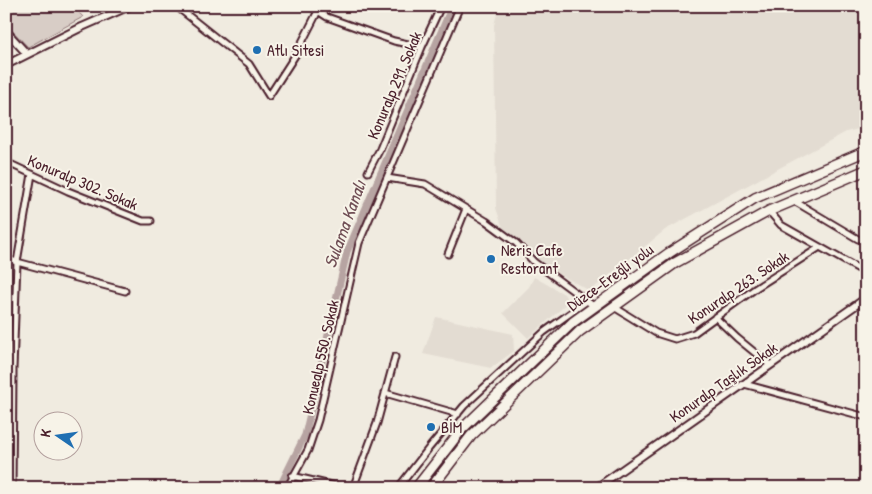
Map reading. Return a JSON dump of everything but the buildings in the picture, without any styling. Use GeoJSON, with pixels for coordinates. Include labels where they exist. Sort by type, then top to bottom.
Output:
{"type":"FeatureCollection","features":[{"type":"Feature","properties":{"kind":"highway","name":"Düzce-Ereğli yolu"},"geometry":{"type":"LineString","coordinates":[[416,488],[462,428],[591,304],[755,198],[866,151]]}},
{"type":"Feature","properties":{"kind":"highway","name":"Düzce-Ereğli yolu"},"geometry":{"type":"LineString","coordinates":[[431,488],[471,436],[580,332],[614,307],[675,263],[769,211],[866,170]]}},
{"type":"Feature","properties":{"kind":"street"},"geometry":{"type":"LineString","coordinates":[[6,65],[82,26],[130,6]]}},
{"type":"Feature","properties":{"kind":"street"},"geometry":{"type":"LineString","coordinates":[[176,6],[249,64],[269,96],[296,54],[318,11]]}},
{"type":"Feature","properties":{"kind":"street"},"geometry":{"type":"LineString","coordinates":[[310,6],[327,17],[394,41],[422,47]]}},
{"type":"Feature","properties":{"kind":"street","name":"Konuralp 291. Sokak"},"geometry":{"type":"LineString","coordinates":[[368,172],[380,149],[441,6]]}},
{"type":"Feature","properties":{"kind":"street","name":"Konuealp 550. Sokak"},"geometry":{"type":"LineString","coordinates":[[287,488],[308,450],[318,420],[359,243],[460,6]]}},
{"type":"Feature","properties":{"kind":"street"},"geometry":{"type":"LineString","coordinates":[[6,31],[27,54]]}},
{"type":"Feature","properties":{"kind":"street","name":"Konuralp 302. Sokak"},"geometry":{"type":"LineString","coordinates":[[6,162],[68,191],[143,221],[151,221]]}},
{"type":"Feature","properties":{"kind":"street"},"geometry":{"type":"LineString","coordinates":[[12,488],[13,369],[17,262],[32,174]]}},
{"type":"Feature","properties":{"kind":"street"},"geometry":{"type":"LineString","coordinates":[[387,178],[425,184],[466,209],[504,233],[534,262],[591,304],[544,332],[458,414],[398,488]]}},
{"type":"Feature","properties":{"kind":"street"},"geometry":{"type":"LineString","coordinates":[[793,200],[858,239]]}},
{"type":"Feature","properties":{"kind":"street"},"geometry":{"type":"LineString","coordinates":[[448,254],[466,209]]}},
{"type":"Feature","properties":{"kind":"street","name":"Konuralp 263. Sokak"},"geometry":{"type":"LineString","coordinates":[[769,211],[781,225],[866,273]]}},
{"type":"Feature","properties":{"kind":"street","name":"Konuralp 263. Sokak"},"geometry":{"type":"LineString","coordinates":[[614,307],[656,333],[675,339],[694,333],[820,247]]}},
{"type":"Feature","properties":{"kind":"street"},"geometry":{"type":"LineString","coordinates":[[6,259],[125,291]]}},
{"type":"Feature","properties":{"kind":"street","name":"Konuralp Taşlık Sokak"},"geometry":{"type":"LineString","coordinates":[[596,488],[866,298]]}},
{"type":"Feature","properties":{"kind":"street"},"geometry":{"type":"LineString","coordinates":[[715,317],[770,365]]}},
{"type":"Feature","properties":{"kind":"street"},"geometry":{"type":"LineString","coordinates":[[353,488],[377,423],[395,357]]}},
{"type":"Feature","properties":{"kind":"street"},"geometry":{"type":"LineString","coordinates":[[6,371],[13,369]]}},
{"type":"Feature","properties":{"kind":"street"},"geometry":{"type":"LineString","coordinates":[[744,384],[866,417]]}},
{"type":"Feature","properties":{"kind":"street"},"geometry":{"type":"LineString","coordinates":[[385,393],[458,414]]}},
{"type":"Feature","properties":{"kind":"street"},"geometry":{"type":"LineString","coordinates":[[292,476],[344,488]]}},
{"type":"Feature","properties":{"kind":"shaded area"},"geometry":{"type":"Polygon","coordinates":[[[6,6],[73,6],[83,17],[28,47],[6,24],[6,6]]]}},
{"type":"Feature","properties":{"kind":"shaded area"},"geometry":{"type":"Polygon","coordinates":[[[499,6],[866,6],[866,127],[846,132],[665,230],[590,291],[509,246],[496,208],[494,25],[499,6]]]}},
{"type":"Feature","properties":{"kind":"shaded area"},"geometry":{"type":"Polygon","coordinates":[[[534,277],[564,294],[569,302],[528,338],[503,313],[529,287],[534,277]]]}},
{"type":"Feature","properties":{"kind":"shaded area"},"geometry":{"type":"Polygon","coordinates":[[[436,317],[513,334],[514,351],[491,368],[423,354],[436,317]]]}},
{"type":"Feature","properties":{"kind":"waterway","name":"Sulama Kanalı"},"geometry":{"type":"LineString","coordinates":[[279,488],[305,435],[347,252],[452,6]]}},
{"type":"Feature","properties":{"kind":"place","name":"Atlı Sitesi"},"geometry":{"type":"Point","coordinates":[257,50]}},
{"type":"Feature","properties":{"kind":"place","name":"Neris Cafe Restorant"},"geometry":{"type":"Point","coordinates":[491,259]}},
{"type":"Feature","properties":{"kind":"place","name":"BİM"},"geometry":{"type":"Point","coordinates":[431,427]}}]}
